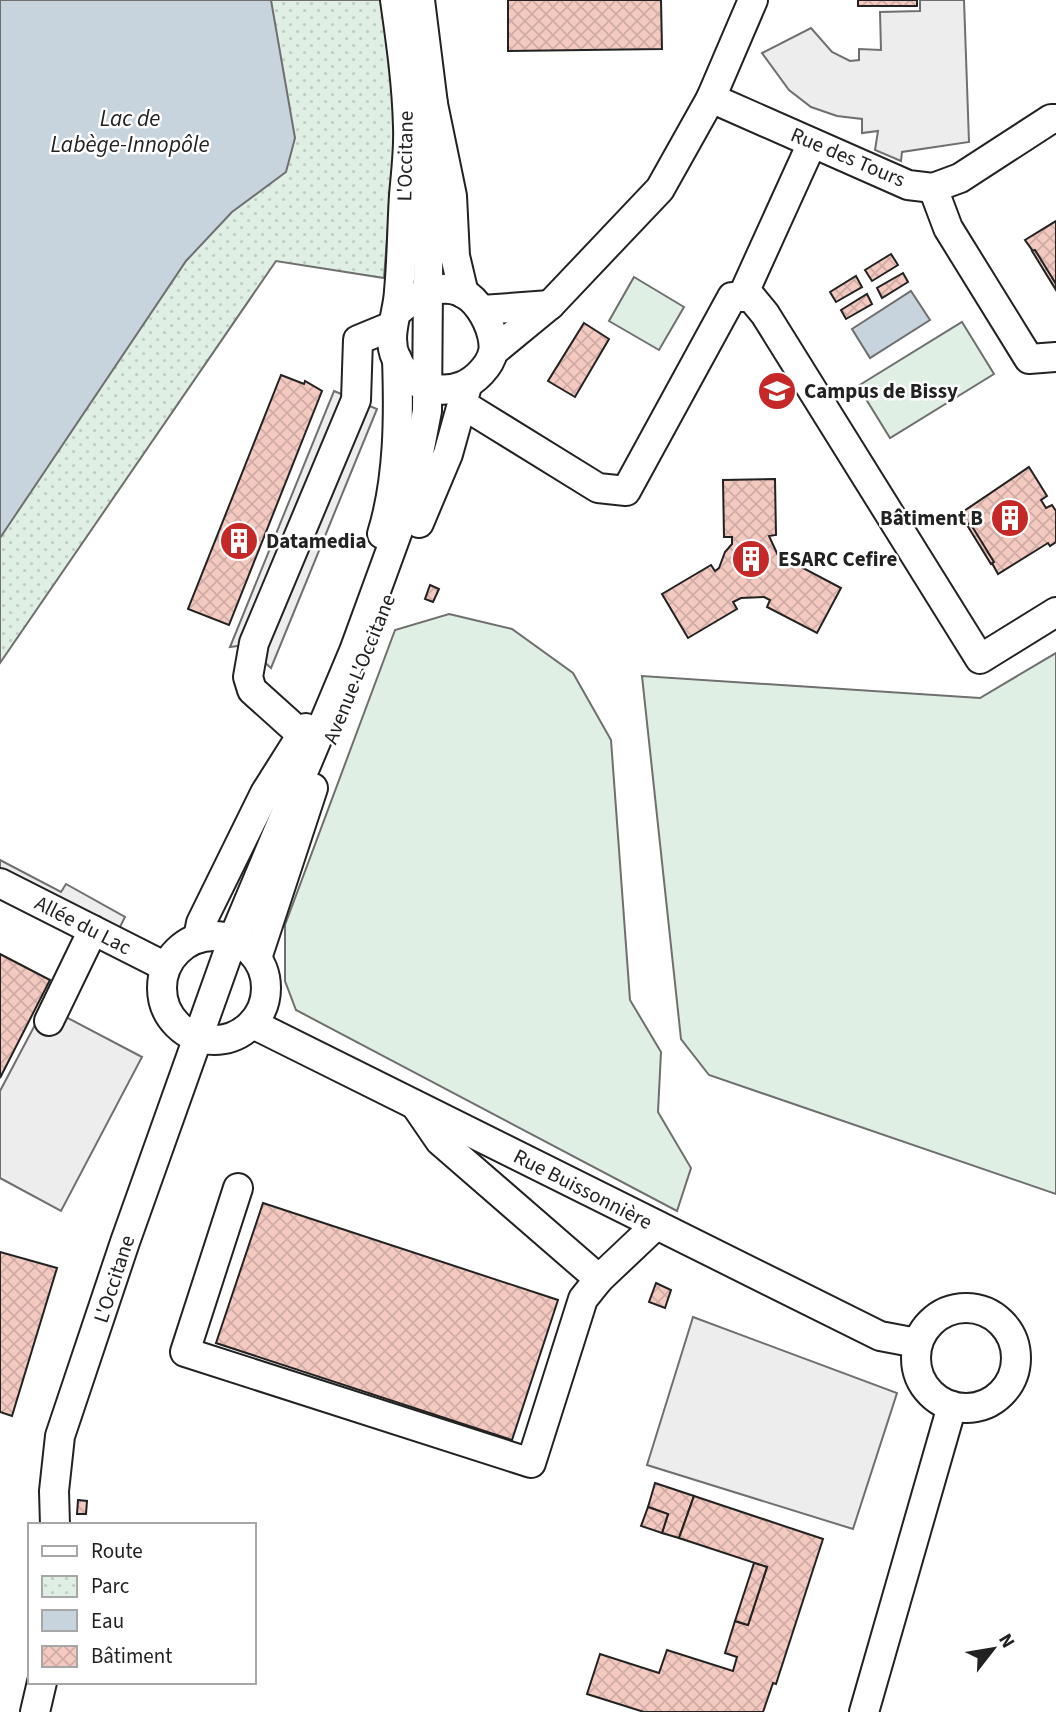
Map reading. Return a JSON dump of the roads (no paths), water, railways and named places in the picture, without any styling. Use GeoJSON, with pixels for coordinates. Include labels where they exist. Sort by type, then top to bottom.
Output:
{"type":"FeatureCollection","features":[{"type":"Feature","properties":{"kind":"street","name":"L'Occitane"},"geometry":{"type":"LineString","coordinates":[[395,0],[408,128],[392,343],[397,359]]}},
{"type":"Feature","properties":{"kind":"street","name":"L'Occitane"},"geometry":{"type":"LineString","coordinates":[[406,0],[429,159]]}},
{"type":"Feature","properties":{"kind":"street","name":"L'Occitane"},"geometry":{"type":"LineString","coordinates":[[420,0],[433,104],[452,196],[455,256],[473,302],[491,329],[494,351]]}},
{"type":"Feature","properties":{"kind":"street"},"geometry":{"type":"LineString","coordinates":[[465,393],[494,351],[550,304],[660,189],[711,98],[753,0]]}},
{"type":"Feature","properties":{"kind":"street","name":"Rue des Tours"},"geometry":{"type":"LineString","coordinates":[[711,98],[908,185],[933,188],[960,178],[1051,119],[1056,119]]}},
{"type":"Feature","properties":{"kind":"street","name":"L'Occitane"},"geometry":{"type":"LineString","coordinates":[[429,159],[433,104]]}},
{"type":"Feature","properties":{"kind":"street"},"geometry":{"type":"LineString","coordinates":[[743,297],[811,142]]}},
{"type":"Feature","properties":{"kind":"street","name":"Avenue L'Occitane"},"geometry":{"type":"LineString","coordinates":[[199,1038],[233,939],[354,651],[411,495],[422,448],[428,390],[429,159]]}},
{"type":"Feature","properties":{"kind":"street"},"geometry":{"type":"LineString","coordinates":[[933,188],[948,228],[1029,359],[1056,358]]}},
{"type":"Feature","properties":{"kind":"street"},"geometry":{"type":"LineString","coordinates":[[302,735],[252,690],[247,677],[254,643],[356,400],[359,340],[395,319],[416,295],[429,290],[448,288],[473,302],[550,304]]}},
{"type":"Feature","properties":{"kind":"street"},"geometry":{"type":"LineString","coordinates":[[397,359],[409,375],[428,390],[454,389],[465,393],[597,488],[626,491],[732,297],[751,297],[765,314],[979,659],[1056,612]]}},
{"type":"Feature","properties":{"kind":"street","name":"Avenue L'Occitane"},"geometry":{"type":"LineString","coordinates":[[359,602],[389,505],[396,440],[397,359]]}},
{"type":"Feature","properties":{"kind":"street","name":"Avenue L'Occitane"},"geometry":{"type":"LineString","coordinates":[[257,958],[331,734],[448,454],[465,393]]}},
{"type":"Feature","properties":{"kind":"street","name":"Avenue L'Occitane"},"geometry":{"type":"LineString","coordinates":[[359,602],[386,564]]}},
{"type":"Feature","properties":{"kind":"street"},"geometry":{"type":"LineString","coordinates":[[198,938],[201,923],[265,793],[302,735],[327,686],[359,602]]}},
{"type":"Feature","properties":{"kind":"street","name":"Avenue L'Occitane"},"geometry":{"type":"LineString","coordinates":[[260,870],[264,845],[265,793]]}},
{"type":"Feature","properties":{"kind":"street","name":"Allée du Lac"},"geometry":{"type":"LineString","coordinates":[[0,883],[166,967]]}},
{"type":"Feature","properties":{"kind":"street"},"geometry":{"type":"LineString","coordinates":[[49,1021],[93,930]]}},
{"type":"Feature","properties":{"kind":"street"},"geometry":{"type":"LineString","coordinates":[[215,935],[233,939],[257,958],[265,974],[267,992],[262,1009],[253,1024],[228,1039],[199,1038],[183,1030],[171,1017],[163,993],[166,967],[185,944],[215,935]]}},
{"type":"Feature","properties":{"kind":"street","name":"Rue Buissonnière"},"geometry":{"type":"LineString","coordinates":[[253,1024],[880,1336],[917,1343]]}},
{"type":"Feature","properties":{"kind":"street","name":"L'Occitane"},"geometry":{"type":"LineString","coordinates":[[55,1523],[54,1491],[60,1436],[199,1038]]}},
{"type":"Feature","properties":{"kind":"street"},"geometry":{"type":"LineString","coordinates":[[414,1104],[440,1141],[599,1279]]}},
{"type":"Feature","properties":{"kind":"street"},"geometry":{"type":"LineString","coordinates":[[237,1188],[186,1352],[531,1463],[583,1299],[599,1279],[655,1226]]}},
{"type":"Feature","properties":{"kind":"street"},"geometry":{"type":"LineString","coordinates":[[964,1307],[981,1309],[1000,1320],[1011,1333],[1017,1364],[1012,1381],[1001,1395],[986,1404],[970,1408],[952,1406],[934,1397],[922,1384],[915,1361],[917,1343],[927,1325],[940,1314],[964,1307]]}},
{"type":"Feature","properties":{"kind":"street"},"geometry":{"type":"LineString","coordinates":[[864,1712],[952,1406]]}},
{"type":"Feature","properties":{"kind":"street"},"geometry":{"type":"LineString","coordinates":[[35,1712],[42,1684]]}},
{"type":"Feature","properties":{"kind":"water","name":"Lac de Labège-Innopôle"},"geometry":{"type":"Polygon","coordinates":[[[0,0],[271,0],[295,138],[286,172],[232,212],[186,261],[0,538],[0,0]]]}},
{"type":"Feature","properties":{"kind":"water"},"geometry":{"type":"Polygon","coordinates":[[[911,291],[930,320],[870,358],[852,329],[911,291]]]}},
{"type":"Feature","properties":{"kind":"place","name":"Campus de Bissy"},"geometry":{"type":"Point","coordinates":[777,391]}},
{"type":"Feature","properties":{"kind":"place","name":"Bâtiment B"},"geometry":{"type":"Point","coordinates":[1010,518]}},
{"type":"Feature","properties":{"kind":"place","name":"Datamedia"},"geometry":{"type":"Point","coordinates":[239,541]}},
{"type":"Feature","properties":{"kind":"place","name":"ESARC Cefire"},"geometry":{"type":"Point","coordinates":[751,559]}}]}
